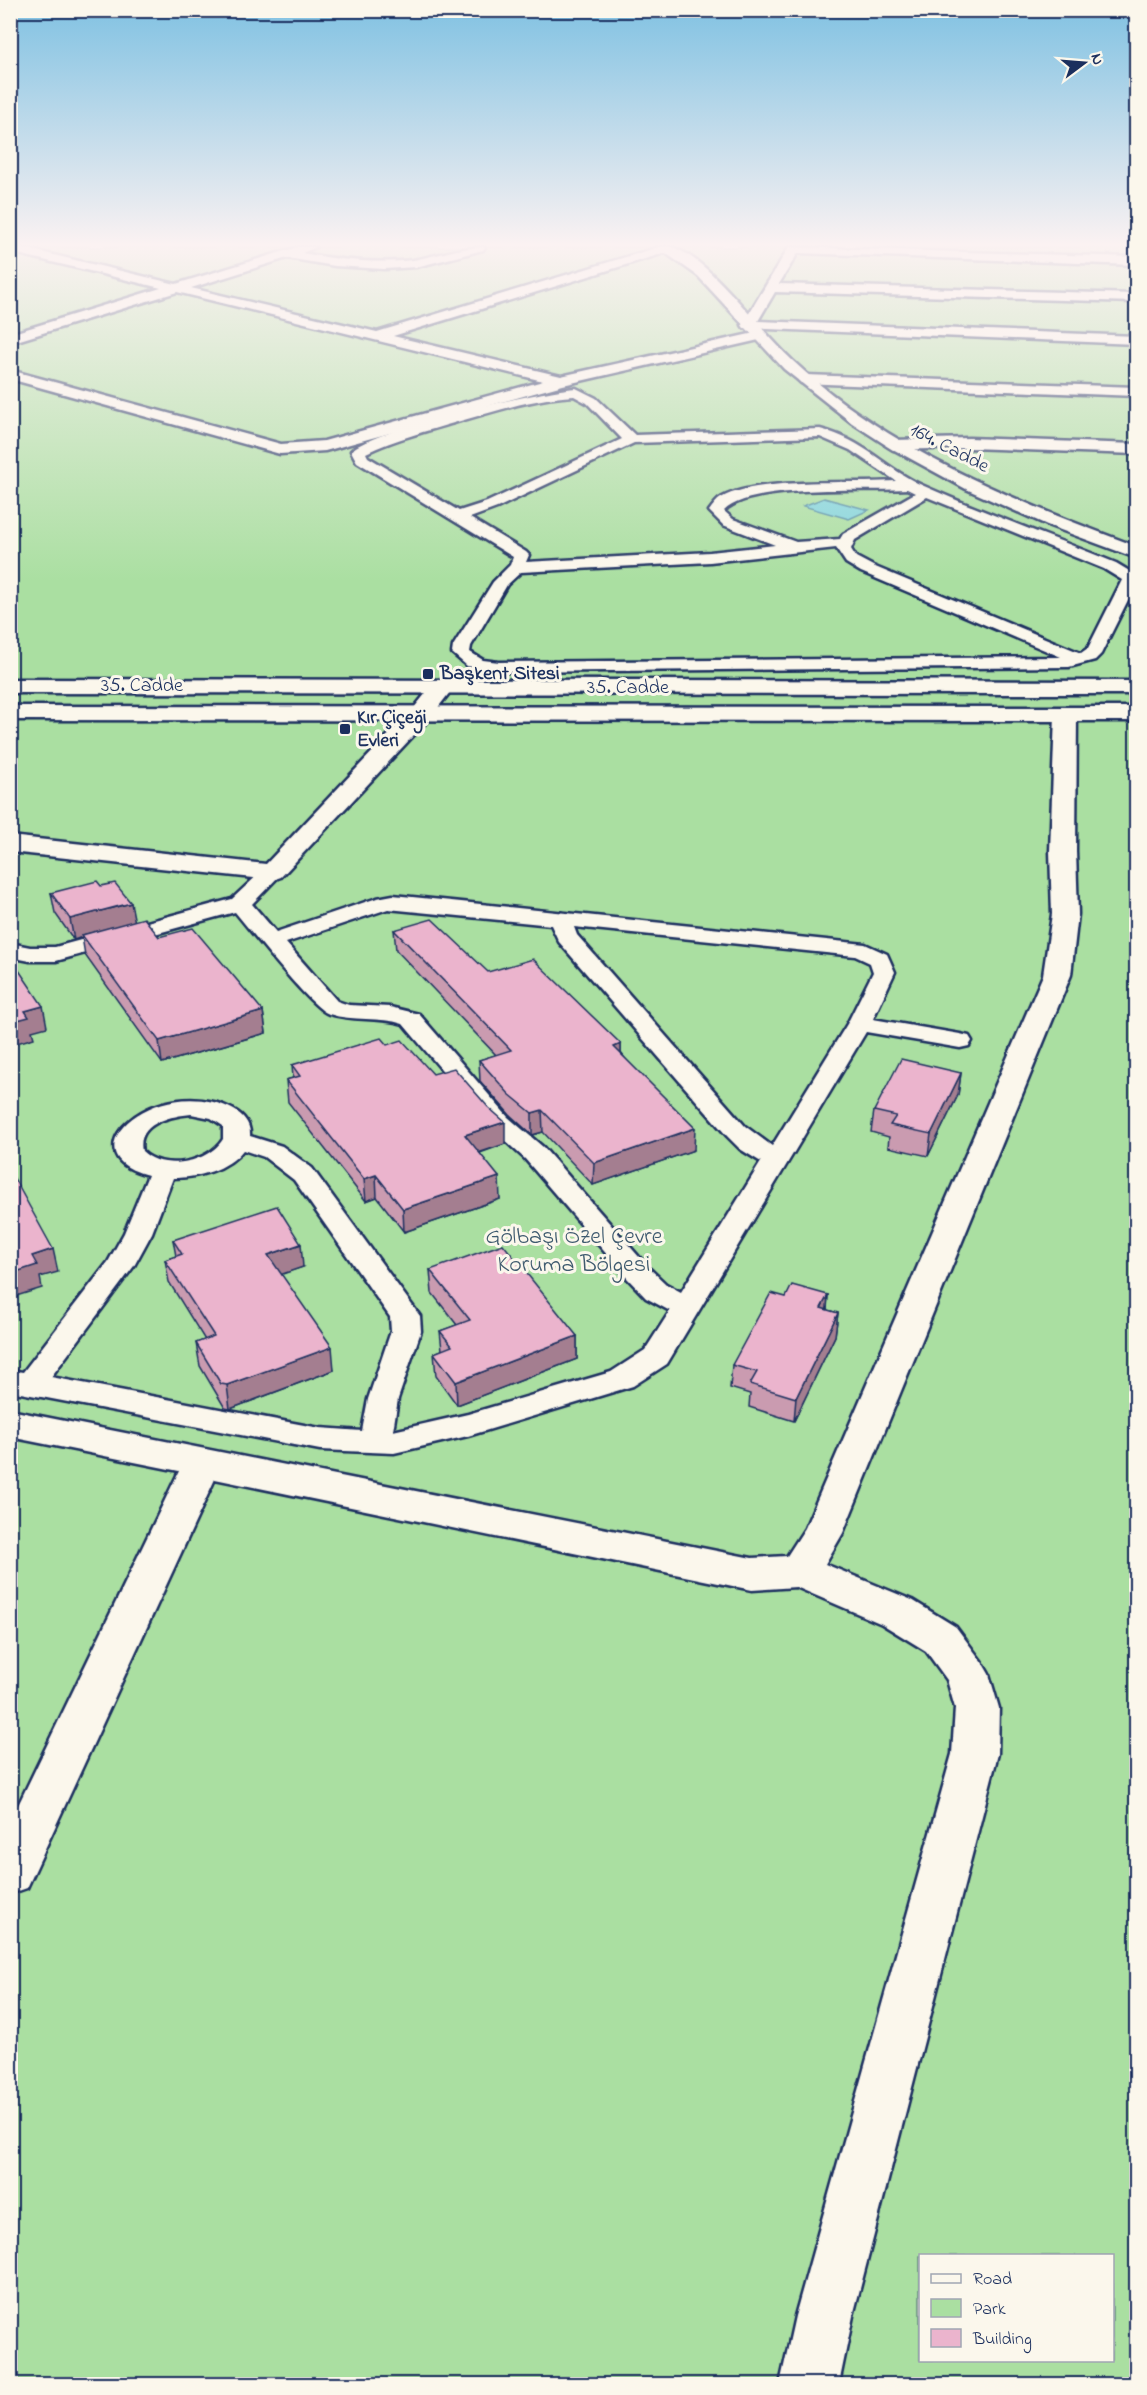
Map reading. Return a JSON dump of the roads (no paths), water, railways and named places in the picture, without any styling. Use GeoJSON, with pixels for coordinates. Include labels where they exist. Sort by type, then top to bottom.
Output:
{"type":"FeatureCollection","features":[{"type":"Feature","properties":{"kind":"street"},"geometry":{"type":"LineString","coordinates":[[468,359],[560,381]]}},
{"type":"Feature","properties":{"kind":"street"},"geometry":{"type":"LineString","coordinates":[[10,374],[280,449],[294,450],[325,446],[646,359]]}},
{"type":"Feature","properties":{"kind":"street","name":"164. Cadde"},"geometry":{"type":"LineString","coordinates":[[783,359],[862,425],[893,445],[959,479],[1077,530],[1137,552]]}},
{"type":"Feature","properties":{"kind":"street"},"geometry":{"type":"LineString","coordinates":[[806,380],[1137,392]]}},
{"type":"Feature","properties":{"kind":"street"},"geometry":{"type":"LineString","coordinates":[[893,445],[1006,444],[1137,449]]}},
{"type":"Feature","properties":{"kind":"street","name":"35. Cadde"},"geometry":{"type":"LineString","coordinates":[[10,686],[1137,688]]}},
{"type":"Feature","properties":{"kind":"street"},"geometry":{"type":"LineString","coordinates":[[10,844],[272,872],[422,714],[443,687]]}},
{"type":"Feature","properties":{"kind":"street","name":"35. Cadde"},"geometry":{"type":"LineString","coordinates":[[10,713],[1137,714]]}},
{"type":"Feature","properties":{"kind":"street"},"geometry":{"type":"LineString","coordinates":[[799,1571],[824,1533],[1057,975],[1065,914],[1063,851],[1066,715]]}},
{"type":"Feature","properties":{"kind":"street"},"geometry":{"type":"LineString","coordinates":[[10,1423],[752,1575],[799,1571],[897,1612],[941,1639],[966,1674],[977,1708],[975,1754],[827,2305],[809,2385]]}},
{"type":"Feature","properties":{"kind":"street"},"geometry":{"type":"LineString","coordinates":[[10,1873],[203,1462]]}},
{"type":"Feature","properties":{"kind":"lane"},"geometry":{"type":"LineString","coordinates":[[460,516],[492,505],[632,439],[820,433],[835,437],[855,447],[917,488],[1105,564],[1130,578],[1095,650],[1081,659],[1039,663],[499,667],[476,664],[465,659],[461,653],[462,646],[501,582],[517,567],[521,555],[460,516],[362,459],[358,451],[398,435],[556,392],[581,394],[632,439]]}},
{"type":"Feature","properties":{"kind":"lane"},"geometry":{"type":"LineString","coordinates":[[796,547],[728,522],[716,511],[718,506],[724,501],[738,497],[799,487],[917,488],[959,479]]}},
{"type":"Feature","properties":{"kind":"lane"},"geometry":{"type":"LineString","coordinates":[[917,488],[848,537],[844,543],[845,555],[867,569],[1081,659]]}},
{"type":"Feature","properties":{"kind":"lane"},"geometry":{"type":"LineString","coordinates":[[517,567],[545,568],[710,557],[844,543]]}},
{"type":"Feature","properties":{"kind":"lane"},"geometry":{"type":"LineString","coordinates":[[10,950],[30,954],[56,954],[240,904],[272,872]]}},
{"type":"Feature","properties":{"kind":"lane"},"geometry":{"type":"LineString","coordinates":[[20,1382],[320,1439],[394,1442],[468,1425],[622,1378],[656,1357],[860,1024],[884,972],[883,963],[878,956],[868,952],[385,903],[273,940]]}},
{"type":"Feature","properties":{"kind":"lane"},"geometry":{"type":"LineString","coordinates":[[240,904],[329,1005],[341,1012],[391,1012],[411,1019],[499,1122],[534,1153],[637,1272],[656,1291],[686,1307]]}},
{"type":"Feature","properties":{"kind":"lane"},"geometry":{"type":"LineString","coordinates":[[564,920],[562,925],[567,937],[728,1122],[749,1143],[776,1160]]}},
{"type":"Feature","properties":{"kind":"lane"},"geometry":{"type":"LineString","coordinates":[[860,1024],[960,1041]]}},
{"type":"Feature","properties":{"kind":"lane"},"geometry":{"type":"LineString","coordinates":[[191,1106],[212,1108],[228,1116],[237,1127],[237,1141],[226,1154],[208,1164],[186,1170],[163,1170],[143,1164],[130,1154],[127,1141],[133,1128],[148,1116],[169,1108],[191,1106]]}},
{"type":"Feature","properties":{"kind":"lane"},"geometry":{"type":"LineString","coordinates":[[237,1141],[262,1145],[283,1157],[303,1174],[405,1316],[406,1331],[383,1399],[376,1442]]}},
{"type":"Feature","properties":{"kind":"lane"},"geometry":{"type":"LineString","coordinates":[[20,1382],[120,1266],[138,1233],[163,1170]]}},
{"type":"Feature","properties":{"kind":"water"},"geometry":{"type":"Polygon","coordinates":[[[824,498],[869,510],[849,519],[803,506],[824,498]]]}},
{"type":"Feature","properties":{"kind":"place","name":"Başkent Sitesi"},"geometry":{"type":"Point","coordinates":[428,674]}},
{"type":"Feature","properties":{"kind":"place","name":"Kır Çiçeği Evleri"},"geometry":{"type":"Point","coordinates":[345,729]}},
{"type":"Feature","properties":{"kind":"park label","name":"Gölbaşı Özel Çevre Koruma Bölgesi"},"geometry":{"type":"Point","coordinates":[574,1251]}}]}
